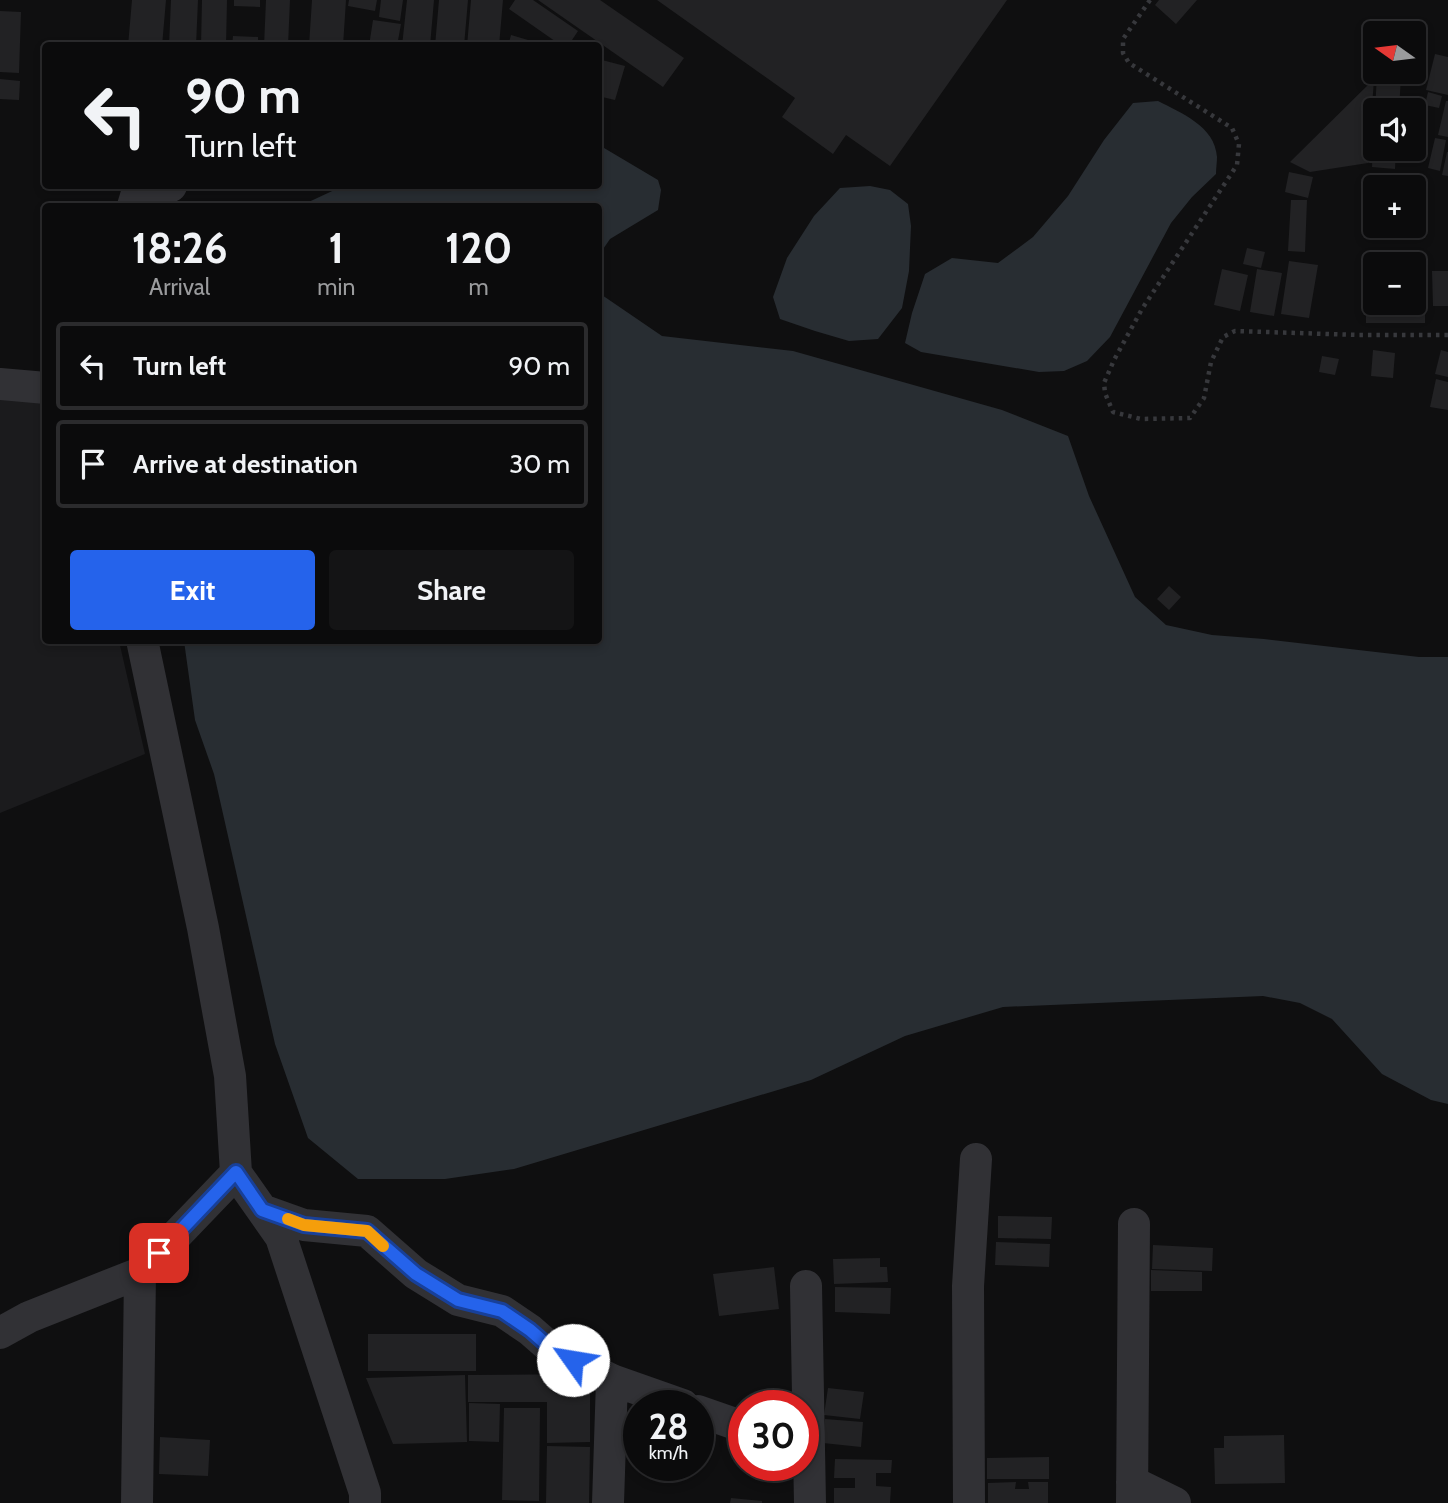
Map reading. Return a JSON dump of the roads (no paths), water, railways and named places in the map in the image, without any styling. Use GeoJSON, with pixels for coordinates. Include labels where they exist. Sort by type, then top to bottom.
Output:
{"type":"FeatureCollection","features":[{"type":"Feature","properties":{"kind":"street"},"geometry":{"type":"LineString","coordinates":[[134,203],[137,193],[156,189]]}},
{"type":"Feature","properties":{"kind":"street"},"geometry":{"type":"LineString","coordinates":[[0,384],[42,388]]}},
{"type":"Feature","properties":{"kind":"street"},"geometry":{"type":"LineString","coordinates":[[143,644],[203,928],[230,1076],[236,1172],[281,1237],[365,1493],[365,1503]]}},
{"type":"Feature","properties":{"kind":"street"},"geometry":{"type":"LineString","coordinates":[[969,1503],[968,1286],[976,1159]]}},
{"type":"Feature","properties":{"kind":"street"},"geometry":{"type":"LineString","coordinates":[[0,1333],[29,1317],[140,1273],[236,1172]]}},
{"type":"Feature","properties":{"kind":"street"},"geometry":{"type":"LineString","coordinates":[[262,1210],[304,1225],[367,1231],[416,1274],[458,1300],[502,1311],[554,1351],[612,1380],[640,1390]]}},
{"type":"Feature","properties":{"kind":"street"},"geometry":{"type":"LineString","coordinates":[[1135,1224],[1132,1493],[1175,1503]]}},
{"type":"Feature","properties":{"kind":"street"},"geometry":{"type":"LineString","coordinates":[[137,1503],[140,1273]]}},
{"type":"Feature","properties":{"kind":"street"},"geometry":{"type":"LineString","coordinates":[[806,1286],[806,1390]]}},
{"type":"Feature","properties":{"kind":"street"},"geometry":{"type":"LineString","coordinates":[[608,1503],[612,1380]]}},
{"type":"Feature","properties":{"kind":"street"},"geometry":{"type":"LineString","coordinates":[[808,1481],[810,1503]]}}]}
